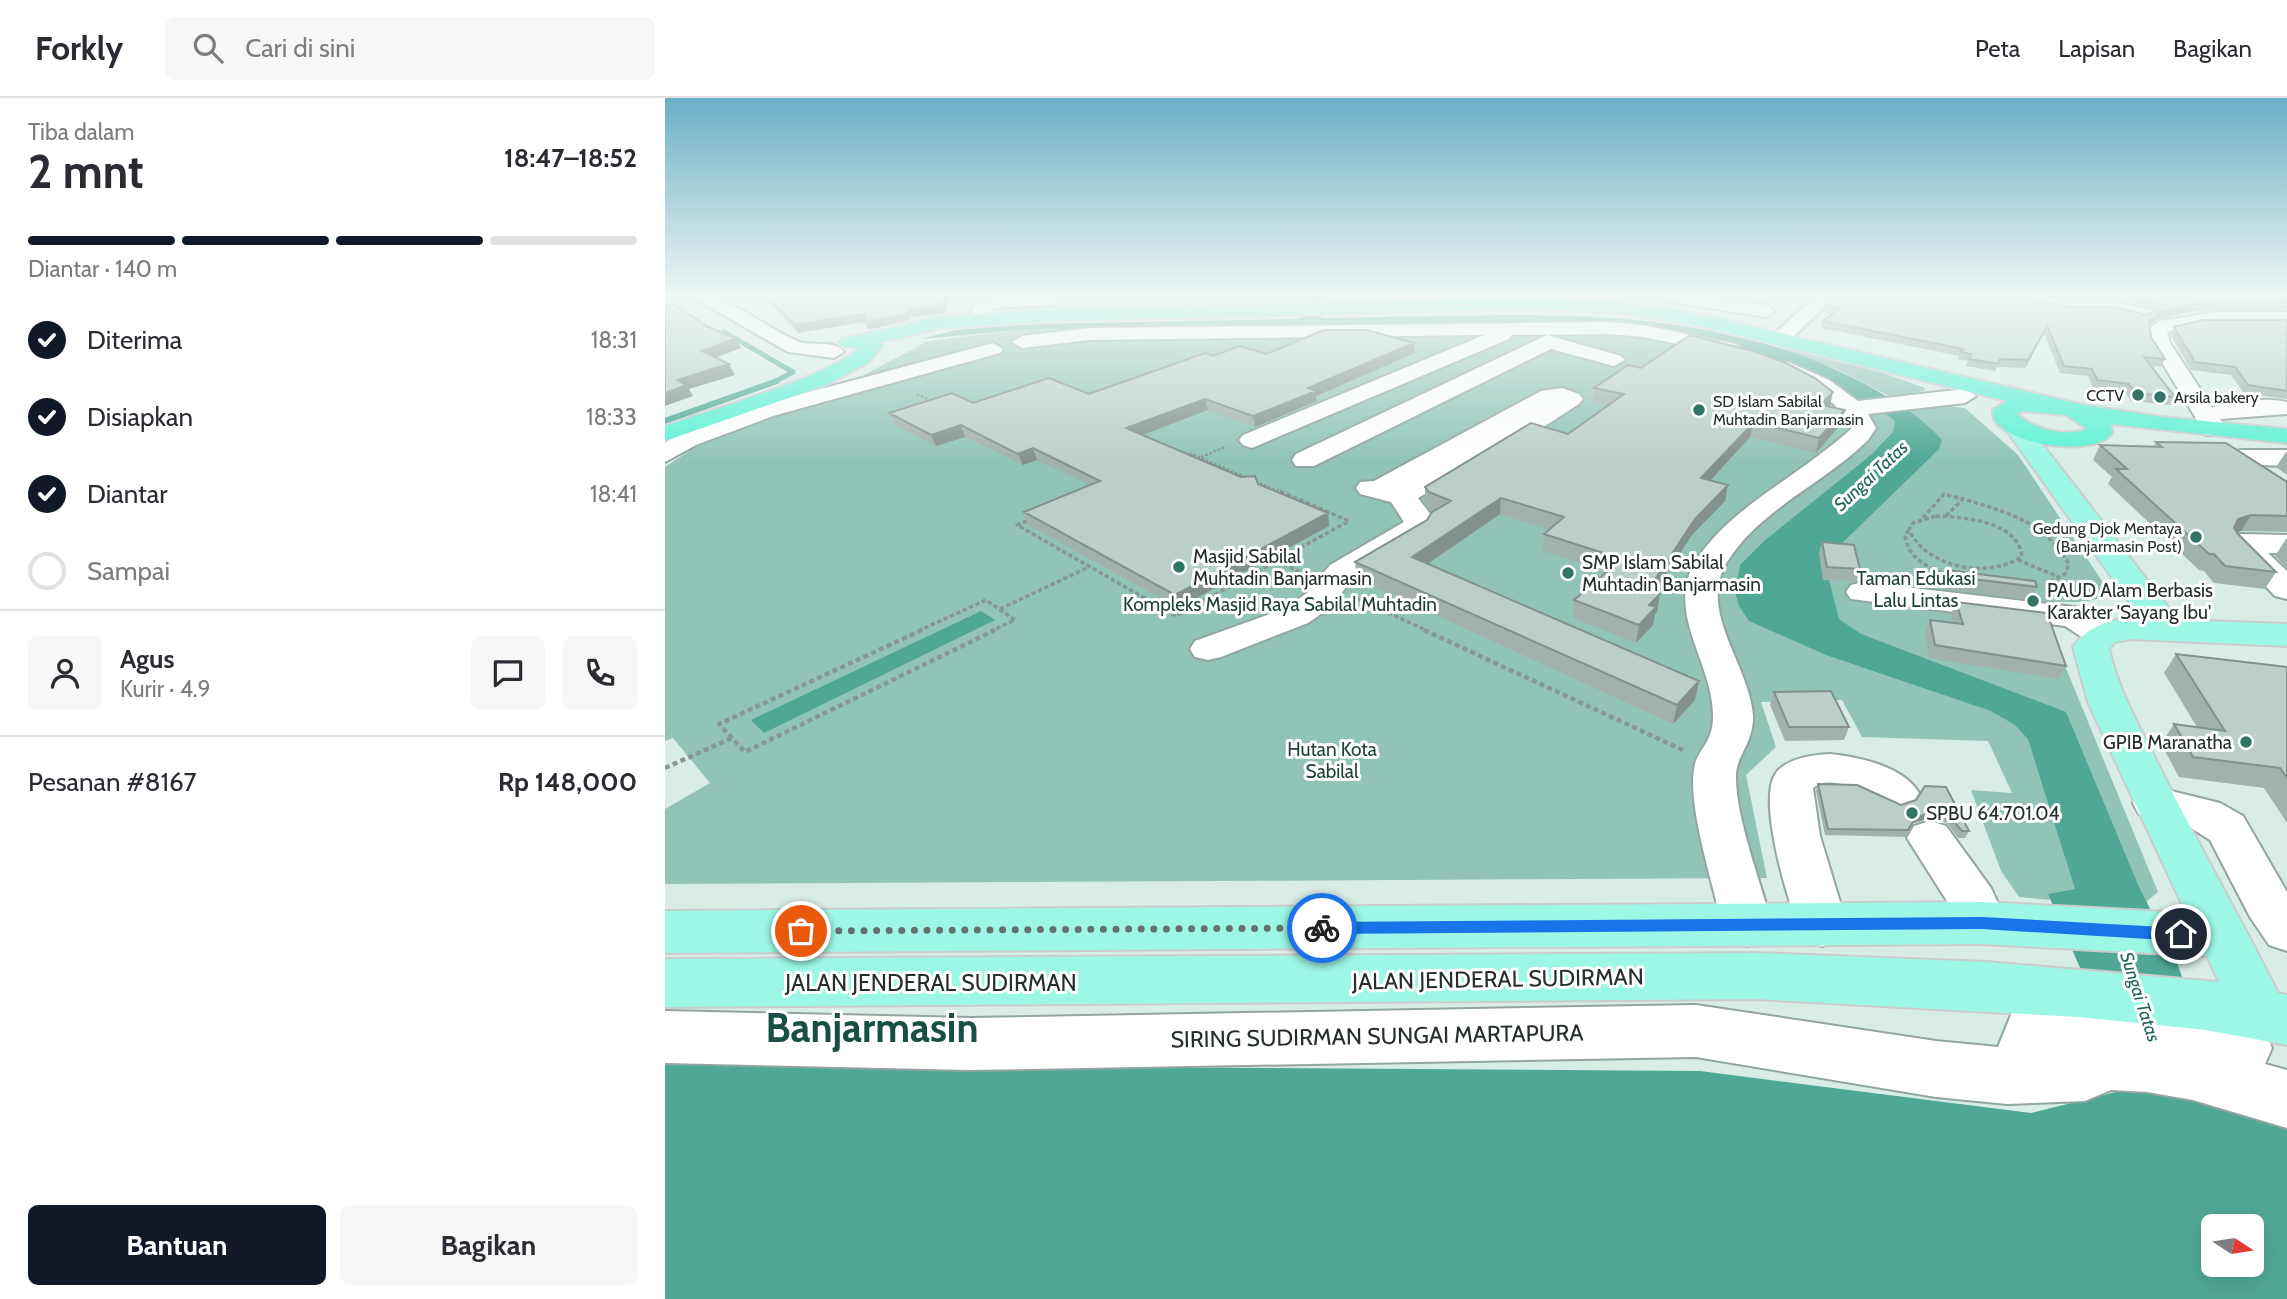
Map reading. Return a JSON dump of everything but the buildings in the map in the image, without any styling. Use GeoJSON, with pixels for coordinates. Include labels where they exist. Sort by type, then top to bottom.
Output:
{"type":"FeatureCollection","features":[{"type":"Feature","properties":{"kind":"highway"},"geometry":{"type":"LineString","coordinates":[[665,434],[784,392],[857,350]]}},
{"type":"Feature","properties":{"kind":"highway"},"geometry":{"type":"LineString","coordinates":[[1826,350],[2068,409],[2097,421],[2101,428],[2100,433],[2083,438]]}},
{"type":"Feature","properties":{"kind":"highway"},"geometry":{"type":"LineString","coordinates":[[1892,366],[1965,396],[2012,423],[2046,436],[2220,437]]}},
{"type":"Feature","properties":{"kind":"highway"},"geometry":{"type":"LineString","coordinates":[[2012,423],[2004,415],[2010,407],[2032,403],[2281,446]]}},
{"type":"Feature","properties":{"kind":"main road"},"geometry":{"type":"LineString","coordinates":[[2012,423],[2166,628]]}},
{"type":"Feature","properties":{"kind":"main road"},"geometry":{"type":"LineString","coordinates":[[2043,461],[2050,452],[2083,438]]}},
{"type":"Feature","properties":{"kind":"main road"},"geometry":{"type":"LineString","coordinates":[[2252,1021],[2225,936],[2155,803],[2096,677],[2091,647],[2103,635],[2129,628],[2287,635]]}},
{"type":"Feature","properties":{"kind":"main road"},"geometry":{"type":"LineString","coordinates":[[665,932],[1982,923],[2225,936]]}},
{"type":"Feature","properties":{"kind":"main road","name":"JALAN JENDERAL SUDIRMAN"},"geometry":{"type":"LineString","coordinates":[[665,982],[1092,983],[1758,976],[1911,980],[2078,1029]]}},
{"type":"Feature","properties":{"kind":"street"},"geometry":{"type":"LineString","coordinates":[[817,350],[850,352],[890,377],[903,379],[942,370],[945,366],[941,363],[989,350]]}},
{"type":"Feature","properties":{"kind":"street"},"geometry":{"type":"LineString","coordinates":[[995,350],[1017,350]]}},
{"type":"Feature","properties":{"kind":"street"},"geometry":{"type":"LineString","coordinates":[[1252,440],[1425,350]]}},
{"type":"Feature","properties":{"kind":"street"},"geometry":{"type":"LineString","coordinates":[[1305,460],[1532,350]]}},
{"type":"Feature","properties":{"kind":"street"},"geometry":{"type":"LineString","coordinates":[[1578,350],[1614,360]]}},
{"type":"Feature","properties":{"kind":"street"},"geometry":{"type":"LineString","coordinates":[[1737,350],[1758,354],[1814,380],[1861,408],[1965,396]]}},
{"type":"Feature","properties":{"kind":"street"},"geometry":{"type":"LineString","coordinates":[[2164,350],[2220,437],[2277,484]]}},
{"type":"Feature","properties":{"kind":"street"},"geometry":{"type":"LineString","coordinates":[[665,454],[687,440],[765,411],[890,377]]}},
{"type":"Feature","properties":{"kind":"street"},"geometry":{"type":"LineString","coordinates":[[1562,395],[1571,399],[1522,430],[1383,491],[1549,396],[1562,395]]}},
{"type":"Feature","properties":{"kind":"street"},"geometry":{"type":"LineString","coordinates":[[1747,925],[1714,790],[1715,765],[1734,737],[1731,697],[1699,596],[1706,572],[1730,538],[1864,432],[1861,408]]}},
{"type":"Feature","properties":{"kind":"street"},"geometry":{"type":"LineString","coordinates":[[2220,437],[2245,408],[2281,408]]}},
{"type":"Feature","properties":{"kind":"street"},"geometry":{"type":"LineString","coordinates":[[2220,437],[2281,446]]}},
{"type":"Feature","properties":{"kind":"street"},"geometry":{"type":"LineString","coordinates":[[1208,649],[1296,617],[1319,600],[1341,572],[1415,528],[1420,520],[1383,491]]}},
{"type":"Feature","properties":{"kind":"street"},"geometry":{"type":"LineString","coordinates":[[2287,544],[2241,543],[2287,589]]}},
{"type":"Feature","properties":{"kind":"street"},"geometry":{"type":"LineString","coordinates":[[1863,592],[2074,617],[2103,635]]}},
{"type":"Feature","properties":{"kind":"street"},"geometry":{"type":"LineString","coordinates":[[1693,681],[1731,697]]}},
{"type":"Feature","properties":{"kind":"street"},"geometry":{"type":"LineString","coordinates":[[1822,925],[1791,810],[1792,782],[1801,773],[1814,769],[1836,770],[1869,777],[1897,793]]}},
{"type":"Feature","properties":{"kind":"street"},"geometry":{"type":"LineString","coordinates":[[2155,803],[2204,815],[2227,828],[2267,903],[2287,930]]}},
{"type":"Feature","properties":{"kind":"street"},"geometry":{"type":"LineString","coordinates":[[1930,838],[1974,902],[1982,923]]}},
{"type":"Feature","properties":{"kind":"street"},"geometry":{"type":"LineString","coordinates":[[2078,1029],[2194,1032],[2252,1021]]}},
{"type":"Feature","properties":{"kind":"street"},"geometry":{"type":"LineString","coordinates":[[2078,1029],[2110,1063],[2193,1072],[2284,1098]]}},
{"type":"Feature","properties":{"kind":"street","name":"SIRING SUDIRMAN SUNGAI MARTAPURA"},"geometry":{"type":"LineString","coordinates":[[665,1037],[970,1044],[1696,1031],[1936,1069],[2016,1076],[2078,1029]]}},
{"type":"Feature","properties":{"kind":"path"},"geometry":{"type":"LineString","coordinates":[[1189,453],[1349,521],[1276,561],[1176,615],[1017,525],[1189,453]]}},
{"type":"Feature","properties":{"kind":"path"},"geometry":{"type":"LineString","coordinates":[[1952,575],[1939,572],[1913,556],[1905,542],[1909,530],[1944,494],[2028,519],[2047,533],[2062,549],[2069,564],[2060,578],[2049,585],[2036,584]]}},
{"type":"Feature","properties":{"kind":"path"},"geometry":{"type":"LineString","coordinates":[[1945,516],[1963,499]]}},
{"type":"Feature","properties":{"kind":"path"},"geometry":{"type":"LineString","coordinates":[[1909,530],[1918,546],[1947,562],[1986,569],[2003,567],[2022,556],[2021,547],[2002,530],[1969,518],[1923,518]]}},
{"type":"Feature","properties":{"kind":"path"},"geometry":{"type":"LineString","coordinates":[[2018,560],[2060,578]]}},
{"type":"Feature","properties":{"kind":"path"},"geometry":{"type":"LineString","coordinates":[[1276,561],[1715,765]]}},
{"type":"Feature","properties":{"kind":"path"},"geometry":{"type":"LineString","coordinates":[[1000,609],[1090,567]]}},
{"type":"Feature","properties":{"kind":"path"},"geometry":{"type":"LineString","coordinates":[[986,600],[1016,620],[745,752],[732,738],[719,724],[986,600]]}},
{"type":"Feature","properties":{"kind":"path"},"geometry":{"type":"LineString","coordinates":[[665,768],[732,738]]}},
{"type":"Feature","properties":{"kind":"green space","name":"Kompleks Masjid Raya Sabilal Muhtadin"},"geometry":{"type":"Polygon","coordinates":[[[911,350],[1750,350],[1760,352],[1886,414],[1949,406],[1965,408],[2018,455],[2104,584],[2102,598],[2083,602],[2053,602],[2047,622],[2158,892],[2139,908],[2019,897],[2001,871],[1971,790],[2012,793],[1988,741],[1862,737],[1842,700],[1761,702],[1776,747],[1746,775],[1767,878],[665,884],[665,809],[710,783],[673,738],[665,741],[665,467],[695,447],[836,390],[911,350]]]}},
{"type":"Feature","properties":{"kind":"green space"},"geometry":{"type":"Polygon","coordinates":[[[1785,350],[1864,366],[1925,388],[1924,391],[1891,397],[1836,369],[1785,350]]]}},
{"type":"Feature","properties":{"kind":"water","name":"Sungai Tatas"},"geometry":{"type":"Polygon","coordinates":[[[1750,350],[1781,350],[1861,382],[1904,407],[1942,440],[1939,449],[1834,551],[1829,580],[1839,619],[1861,634],[2066,712],[2139,887],[2176,960],[2205,1040],[2287,1117],[2287,1299],[665,1299],[665,1064],[1700,1071],[2031,1113],[2132,1088],[2048,894],[2075,889],[2028,739],[2015,725],[1991,711],[1826,655],[1749,621],[1739,606],[1735,592],[1740,565],[1764,541],[1871,455],[1893,432],[1895,421],[1886,414],[1760,352],[1750,350]]]}},
{"type":"Feature","properties":{"kind":"water"},"geometry":{"type":"Polygon","coordinates":[[[981,611],[995,620],[764,733],[751,720],[981,611]]]}},
{"type":"Feature","properties":{"kind":"waterway"},"geometry":{"type":"LineString","coordinates":[[755,350],[793,372],[774,382]]}},
{"type":"Feature","properties":{"kind":"waterway"},"geometry":{"type":"LineString","coordinates":[[665,421],[777,381]]}},
{"type":"Feature","properties":{"kind":"way so far"},"geometry":{"type":"LineString","coordinates":[[801,931],[1322,928]]}},
{"type":"Feature","properties":{"kind":"place","name":"CCTV"},"geometry":{"type":"Point","coordinates":[2138,395]}},
{"type":"Feature","properties":{"kind":"place","name":"Arsila bakery"},"geometry":{"type":"Point","coordinates":[2160,397]}},
{"type":"Feature","properties":{"kind":"place","name":"SD Islam Sabilal Muhtadin Banjarmasin"},"geometry":{"type":"Point","coordinates":[1699,410]}},
{"type":"Feature","properties":{"kind":"place","name":"Gedung Djok Mentaya (Banjarmasin Post)"},"geometry":{"type":"Point","coordinates":[2196,537]}},
{"type":"Feature","properties":{"kind":"place","name":"Masjid Sabilal Muhtadin Banjarmasin"},"geometry":{"type":"Point","coordinates":[1179,567]}},
{"type":"Feature","properties":{"kind":"place","name":"SMP Islam Sabilal Muhtadin Banjarmasin"},"geometry":{"type":"Point","coordinates":[1568,573]}},
{"type":"Feature","properties":{"kind":"place","name":"PAUD Alam Berbasis Karakter 'Sayang Ibu'"},"geometry":{"type":"Point","coordinates":[2033,601]}},
{"type":"Feature","properties":{"kind":"place","name":"GPIB Maranatha"},"geometry":{"type":"Point","coordinates":[2246,742]}},
{"type":"Feature","properties":{"kind":"place","name":"SPBU 64.701.04"},"geometry":{"type":"Point","coordinates":[1912,813]}},
{"type":"Feature","properties":{"kind":"district","name":"Banjarmasin"},"geometry":{"type":"Point","coordinates":[872,1028]}},
{"type":"Feature","properties":{"kind":"route"},"geometry":{"type":"LineString","coordinates":[[1322,928],[1982,923],[2181,934]]}},
{"type":"Feature","properties":{"kind":"park label","name":"Taman Edukasi Lalu Lintas"},"geometry":{"type":"Point","coordinates":[1916,589]}},
{"type":"Feature","properties":{"kind":"park label","name":"Hutan Kota Sabilal"},"geometry":{"type":"Point","coordinates":[1332,760]}}]}
